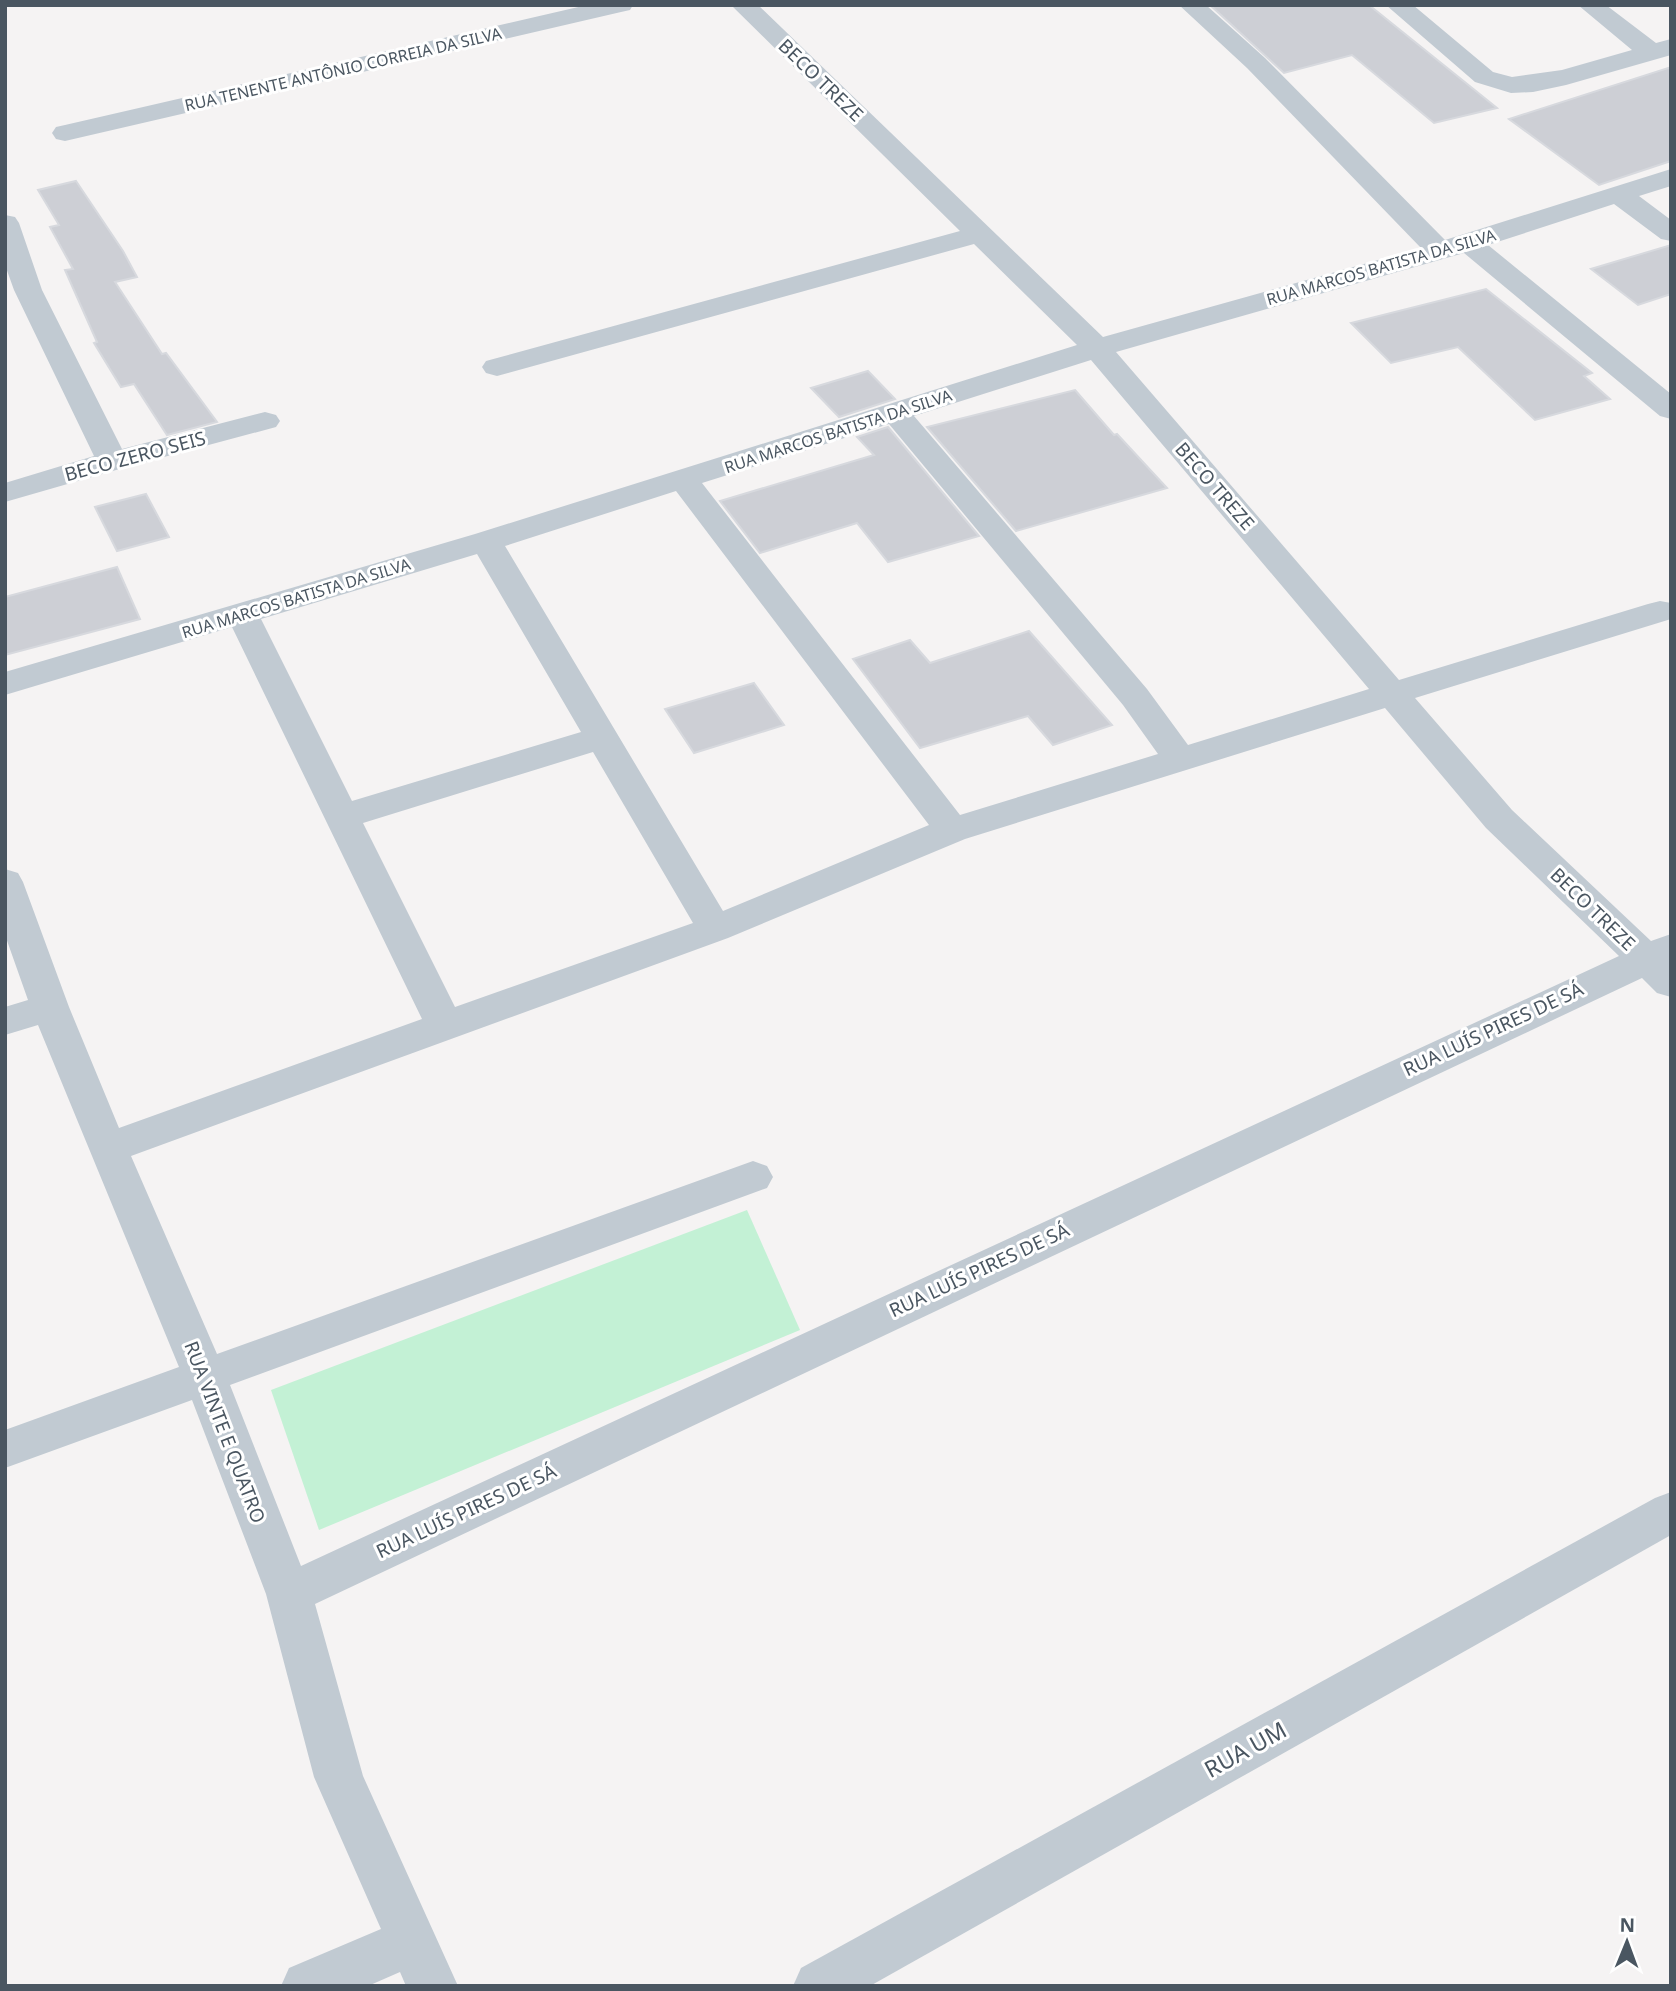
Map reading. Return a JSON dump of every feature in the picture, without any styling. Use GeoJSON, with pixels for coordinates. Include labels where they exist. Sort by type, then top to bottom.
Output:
{"type":"FeatureCollection","features":[{"type":"Feature","properties":{"kind":"street","name":"BECO TREZE"},"geometry":{"type":"LineString","coordinates":[[743,5],[1097,348],[1499,819],[1662,963]]}},
{"type":"Feature","properties":{"kind":"street"},"geometry":{"type":"LineString","coordinates":[[1191,5],[1454,246],[1671,410]]}},
{"type":"Feature","properties":{"kind":"street"},"geometry":{"type":"LineString","coordinates":[[1398,5],[1484,76],[1511,85],[1533,84],[1661,50]]}},
{"type":"Feature","properties":{"kind":"street"},"geometry":{"type":"LineString","coordinates":[[1590,5],[1661,50]]}},
{"type":"Feature","properties":{"kind":"street","name":"RUA TENENTE ANTÔNIO CORREIA DA SILVA"},"geometry":{"type":"LineString","coordinates":[[65,133],[605,7]]}},
{"type":"Feature","properties":{"kind":"street","name":"RUA MARCOS BATISTA DA SILVA"},"geometry":{"type":"LineString","coordinates":[[5,684],[486,541],[1097,348],[1454,246],[1671,177]]}},
{"type":"Feature","properties":{"kind":"street"},"geometry":{"type":"LineString","coordinates":[[1618,194],[1671,233]]}},
{"type":"Feature","properties":{"kind":"street"},"geometry":{"type":"LineString","coordinates":[[5,223],[28,290],[112,461]]}},
{"type":"Feature","properties":{"kind":"street"},"geometry":{"type":"LineString","coordinates":[[497,367],[979,234]]}},
{"type":"Feature","properties":{"kind":"street"},"geometry":{"type":"LineString","coordinates":[[895,413],[1135,697],[1181,759]]}},
{"type":"Feature","properties":{"kind":"street","name":"BECO ZERO SEIS"},"geometry":{"type":"LineString","coordinates":[[5,494],[112,461],[265,421]]}},
{"type":"Feature","properties":{"kind":"street"},"geometry":{"type":"LineString","coordinates":[[684,480],[952,830]]}},
{"type":"Feature","properties":{"kind":"street"},"geometry":{"type":"LineString","coordinates":[[486,541],[715,929]]}},
{"type":"Feature","properties":{"kind":"street"},"geometry":{"type":"LineString","coordinates":[[107,1148],[715,929],[952,830],[1660,611]]}},
{"type":"Feature","properties":{"kind":"street"},"geometry":{"type":"LineString","coordinates":[[243,615],[446,1028]]}},
{"type":"Feature","properties":{"kind":"street"},"geometry":{"type":"LineString","coordinates":[[341,817],[601,738]]}},
{"type":"Feature","properties":{"kind":"street","name":"RUA VINTE E QUATRO"},"geometry":{"type":"LineString","coordinates":[[5,882],[107,1148],[204,1374],[289,1594],[339,1777],[422,1964]]}},
{"type":"Feature","properties":{"kind":"street","name":"RUA LUÍS PIRES DE SÁ"},"geometry":{"type":"LineString","coordinates":[[289,1594],[1662,963]]}},
{"type":"Feature","properties":{"kind":"street"},"geometry":{"type":"LineString","coordinates":[[5,1021],[51,1007]]}},
{"type":"Feature","properties":{"kind":"street"},"geometry":{"type":"LineString","coordinates":[[5,1449],[204,1374],[753,1177]]}},
{"type":"Feature","properties":{"kind":"street","name":"RUA UM"},"geometry":{"type":"LineString","coordinates":[[819,1986],[1671,1512]]}},
{"type":"Feature","properties":{"kind":"street"},"geometry":{"type":"LineString","coordinates":[[307,1986],[422,1964]]}},
{"type":"Feature","properties":{"kind":"green space"},"geometry":{"type":"Polygon","coordinates":[[[747,1210],[800,1330],[319,1530],[271,1390],[747,1210]]]}},
{"type":"Feature","properties":{"kind":"building"},"geometry":{"type":"Polygon","coordinates":[[[1210,5],[1369,5],[1497,108],[1434,123],[1352,55],[1284,73],[1210,5]]]}},
{"type":"Feature","properties":{"kind":"building"},"geometry":{"type":"Polygon","coordinates":[[[1671,67],[1671,161],[1599,185],[1509,119],[1671,67]]]}},
{"type":"Feature","properties":{"kind":"building"},"geometry":{"type":"Polygon","coordinates":[[[76,181],[123,251],[137,277],[115,282],[162,354],[166,353],[217,422],[167,435],[134,384],[121,387],[94,343],[97,342],[65,270],[73,269],[50,227],[59,225],[38,190],[76,181]]]}},
{"type":"Feature","properties":{"kind":"building"},"geometry":{"type":"Polygon","coordinates":[[[1671,245],[1671,294],[1638,305],[1591,269],[1671,245]]]}},
{"type":"Feature","properties":{"kind":"building"},"geometry":{"type":"Polygon","coordinates":[[[1486,289],[1592,373],[1584,376],[1610,399],[1535,420],[1458,347],[1391,363],[1351,323],[1486,289]]]}},
{"type":"Feature","properties":{"kind":"building"},"geometry":{"type":"Polygon","coordinates":[[[868,371],[895,399],[839,417],[811,388],[868,371]]]}},
{"type":"Feature","properties":{"kind":"building"},"geometry":{"type":"Polygon","coordinates":[[[1075,390],[1114,435],[1117,434],[1167,488],[1016,531],[927,427],[1075,390]]]}},
{"type":"Feature","properties":{"kind":"building"},"geometry":{"type":"Polygon","coordinates":[[[888,427],[979,536],[888,562],[857,523],[760,553],[720,501],[874,455],[857,437],[888,427]]]}},
{"type":"Feature","properties":{"kind":"building"},"geometry":{"type":"Polygon","coordinates":[[[146,494],[169,537],[117,551],[95,507],[146,494]]]}},
{"type":"Feature","properties":{"kind":"building"},"geometry":{"type":"Polygon","coordinates":[[[117,567],[140,619],[5,655],[5,597],[117,567]]]}},
{"type":"Feature","properties":{"kind":"building"},"geometry":{"type":"Polygon","coordinates":[[[1029,631],[1112,725],[1053,745],[1028,716],[920,748],[853,659],[910,640],[930,663],[1029,631]]]}},
{"type":"Feature","properties":{"kind":"building"},"geometry":{"type":"Polygon","coordinates":[[[754,683],[784,725],[694,753],[665,709],[754,683]]]}}]}
